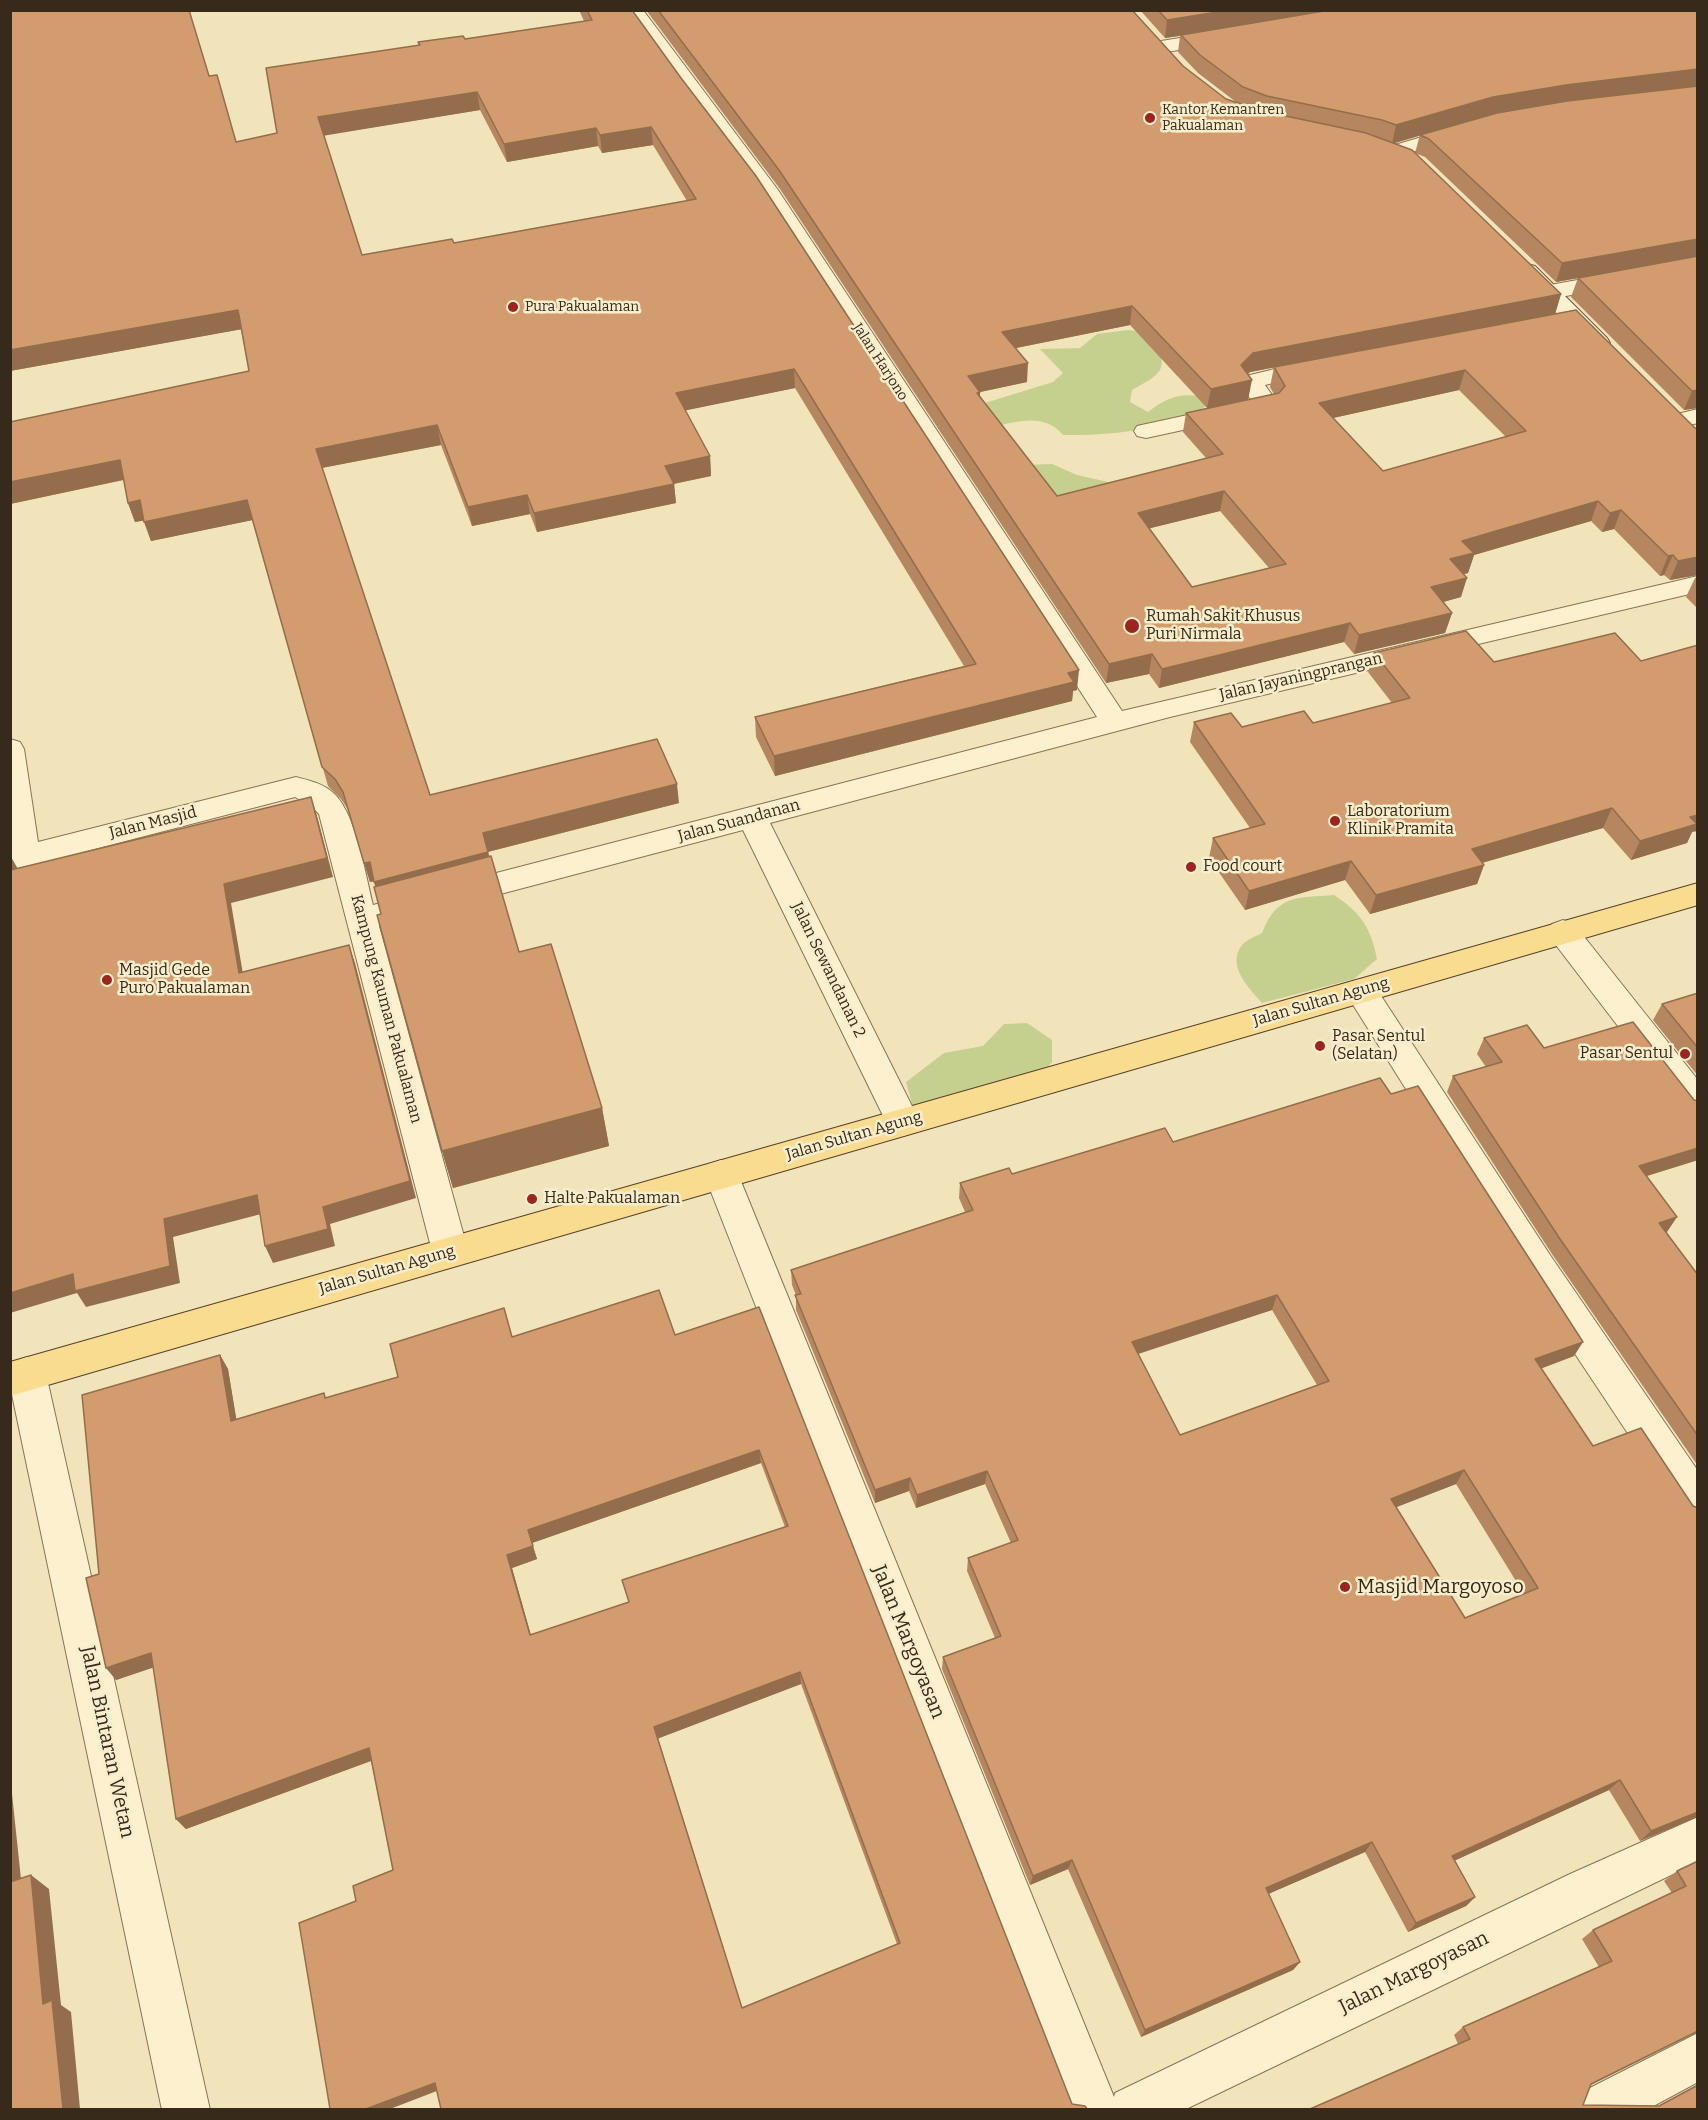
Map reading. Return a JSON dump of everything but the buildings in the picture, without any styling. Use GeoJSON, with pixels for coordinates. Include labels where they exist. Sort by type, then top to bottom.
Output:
{"type":"FeatureCollection","features":[{"type":"Feature","properties":{"kind":"main road","name":"Jalan Sultan Agung"},"geometry":{"type":"LineString","coordinates":[[19,1377],[450,1251],[1698,894]]}},
{"type":"Feature","properties":{"kind":"street","name":"Jalan Harjono"},"geometry":{"type":"LineString","coordinates":[[633,10],[691,91],[768,190],[1115,723]]}},
{"type":"Feature","properties":{"kind":"street"},"geometry":{"type":"LineString","coordinates":[[1161,47],[1242,34]]}},
{"type":"Feature","properties":{"kind":"street"},"geometry":{"type":"LineString","coordinates":[[1416,163],[1386,149],[1478,126]]}},
{"type":"Feature","properties":{"kind":"street"},"geometry":{"type":"LineString","coordinates":[[1516,260],[1614,358]]}},
{"type":"Feature","properties":{"kind":"street"},"geometry":{"type":"LineString","coordinates":[[1550,292],[1698,264]]}},
{"type":"Feature","properties":{"kind":"street"},"geometry":{"type":"LineString","coordinates":[[1552,323],[1575,318]]}},
{"type":"Feature","properties":{"kind":"street"},"geometry":{"type":"LineString","coordinates":[[1146,431],[1262,407],[1267,405],[1252,384],[1254,381],[1337,362]]}},
{"type":"Feature","properties":{"kind":"street","name":"Jalan Jayaningprangan"},"geometry":{"type":"LineString","coordinates":[[1115,723],[1698,584]]}},
{"type":"Feature","properties":{"kind":"street","name":"Jalan Suandanan"},"geometry":{"type":"LineString","coordinates":[[362,919],[1115,723]]}},
{"type":"Feature","properties":{"kind":"street"},"geometry":{"type":"LineString","coordinates":[[10,748],[18,858]]}},
{"type":"Feature","properties":{"kind":"street","name":"Jalan Masjid"},"geometry":{"type":"LineString","coordinates":[[18,858],[296,787]]}},
{"type":"Feature","properties":{"kind":"street","name":"Kampung Kauman Pakualaman"},"geometry":{"type":"LineString","coordinates":[[296,787],[315,793],[326,801],[333,812],[450,1251]]}},
{"type":"Feature","properties":{"kind":"street","name":"Jalan Sewandanan 2"},"geometry":{"type":"LineString","coordinates":[[752,817],[903,1122]]}},
{"type":"Feature","properties":{"kind":"street"},"geometry":{"type":"LineString","coordinates":[[1563,932],[1698,1105]]}},
{"type":"Feature","properties":{"kind":"street"},"geometry":{"type":"LineString","coordinates":[[1361,991],[1530,1256],[1698,1505]]}},
{"type":"Feature","properties":{"kind":"street","name":"Jalan Margoyasan"},"geometry":{"type":"LineString","coordinates":[[721,1174],[1095,2109]]}},
{"type":"Feature","properties":{"kind":"street","name":"Jalan Bintaran Wetan"},"geometry":{"type":"LineString","coordinates":[[19,1377],[186,2109]]}},
{"type":"Feature","properties":{"kind":"street","name":"Jalan Margoyasan"},"geometry":{"type":"LineString","coordinates":[[1132,2109],[1586,1890],[1694,1848]]}},
{"type":"Feature","properties":{"kind":"street"},"geometry":{"type":"LineString","coordinates":[[1597,2109],[1698,2056]]}},
{"type":"Feature","properties":{"kind":"green space"},"geometry":{"type":"Polygon","coordinates":[[[1128,330],[1153,333],[1162,362],[1158,373],[1132,390],[1130,402],[1148,412],[1171,398],[1179,396],[1196,396],[1213,401],[1199,411],[1162,425],[1120,432],[1080,435],[1063,435],[1047,423],[1029,420],[992,427],[981,410],[985,403],[1053,382],[1063,373],[1040,349],[1080,348],[1097,334],[1128,330]]]}},
{"type":"Feature","properties":{"kind":"green space"},"geometry":{"type":"Polygon","coordinates":[[[1052,464],[1077,475],[1108,482],[1120,492],[1060,512],[1024,465],[1052,464]]]}},
{"type":"Feature","properties":{"kind":"green space"},"geometry":{"type":"Polygon","coordinates":[[[1334,895],[1363,921],[1368,929],[1377,959],[1354,979],[1262,1003],[1246,984],[1238,969],[1238,953],[1242,945],[1262,933],[1274,911],[1290,900],[1334,895]]]}},
{"type":"Feature","properties":{"kind":"green space"},"geometry":{"type":"Polygon","coordinates":[[[1027,1023],[1052,1040],[1052,1062],[1039,1078],[914,1111],[906,1082],[944,1053],[983,1046],[1004,1024],[1027,1023]]]}},
{"type":"Feature","properties":{"kind":"place","name":"Kantor Kemantren Pakualaman"},"geometry":{"type":"Point","coordinates":[1150,118]}},
{"type":"Feature","properties":{"kind":"place","name":"Pura Pakualaman"},"geometry":{"type":"Point","coordinates":[513,307]}},
{"type":"Feature","properties":{"kind":"place","name":"Rumah Sakit Khusus Puri Nirmala"},"geometry":{"type":"Point","coordinates":[1132,626]}},
{"type":"Feature","properties":{"kind":"place","name":"Laboratorium Klinik Pramita"},"geometry":{"type":"Point","coordinates":[1335,821]}},
{"type":"Feature","properties":{"kind":"place","name":"Food court"},"geometry":{"type":"Point","coordinates":[1191,867]}},
{"type":"Feature","properties":{"kind":"place","name":"Masjid Gede Puro Pakualaman"},"geometry":{"type":"Point","coordinates":[107,980]}},
{"type":"Feature","properties":{"kind":"place","name":"Pasar Sentul (Selatan)"},"geometry":{"type":"Point","coordinates":[1320,1046]}},
{"type":"Feature","properties":{"kind":"place","name":"Pasar Sentul"},"geometry":{"type":"Point","coordinates":[1685,1054]}},
{"type":"Feature","properties":{"kind":"place","name":"Halte Pakualaman"},"geometry":{"type":"Point","coordinates":[532,1199]}},
{"type":"Feature","properties":{"kind":"place","name":"Masjid Margoyoso"},"geometry":{"type":"Point","coordinates":[1345,1587]}}]}
